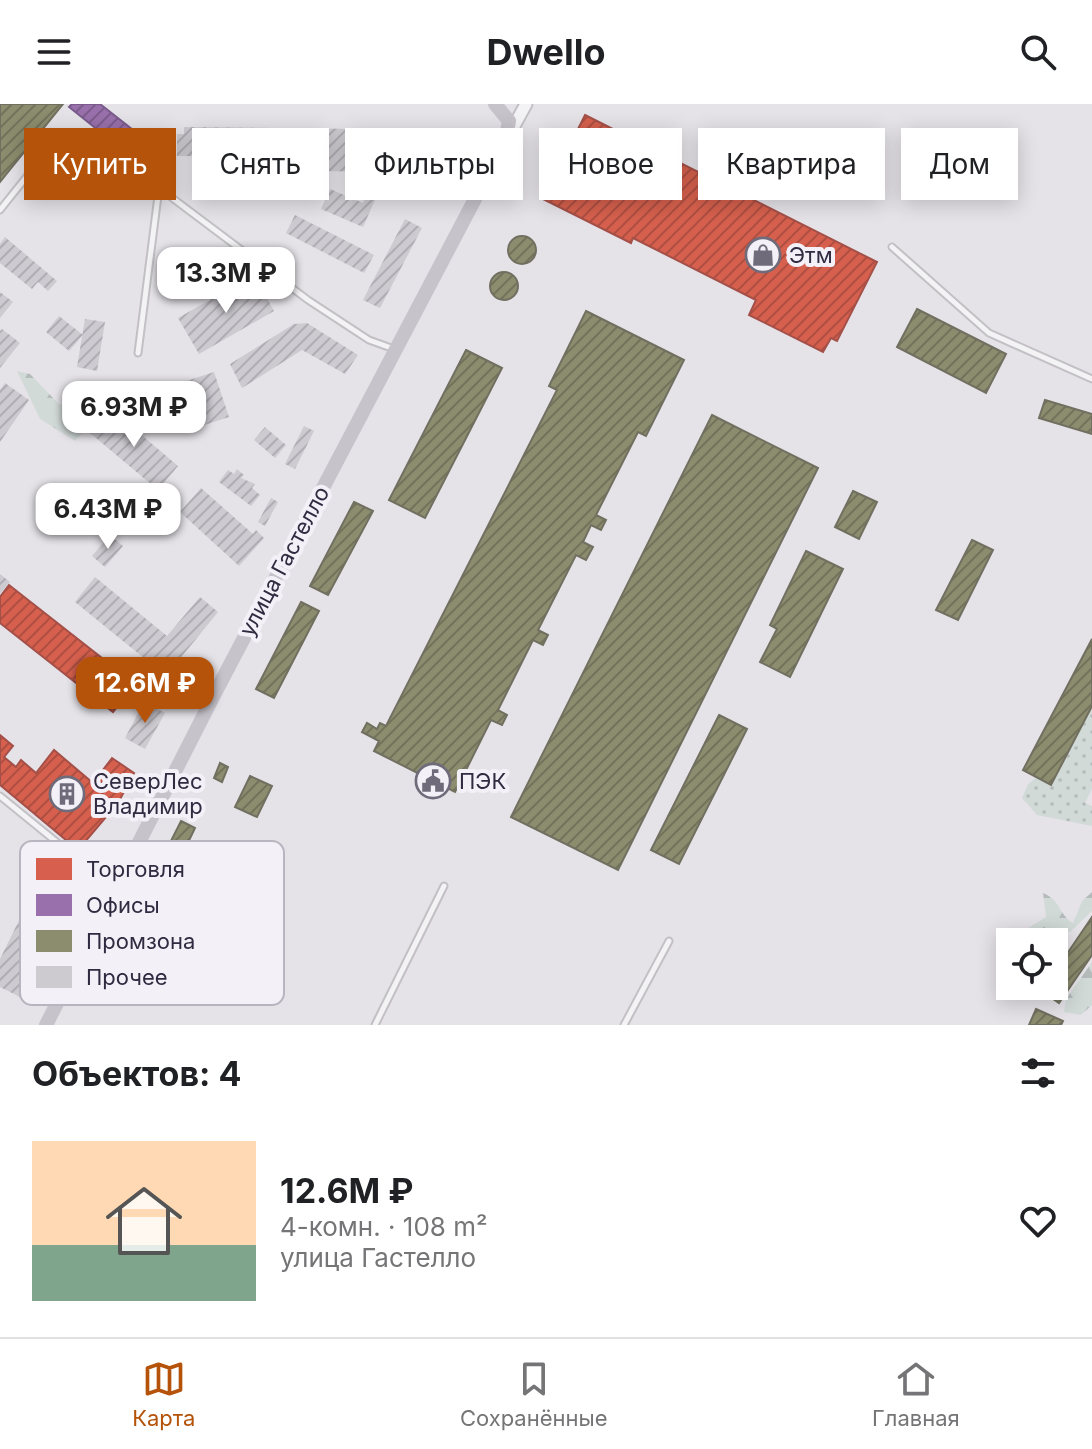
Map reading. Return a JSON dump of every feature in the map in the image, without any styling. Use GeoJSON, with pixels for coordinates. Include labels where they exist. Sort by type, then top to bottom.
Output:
{"type":"FeatureCollection","features":[{"type":"Feature","properties":{"kind":"main road","name":"улица Гастелло"},"geometry":{"type":"LineString","coordinates":[[500,109],[509,121],[508,128]]}},
{"type":"Feature","properties":{"kind":"main road","name":"улица Гастелло"},"geometry":{"type":"LineString","coordinates":[[139,841],[475,200]]}},
{"type":"Feature","properties":{"kind":"main road","name":"улица Гастелло"},"geometry":{"type":"LineString","coordinates":[[46,1025],[56,1005]]}},
{"type":"Feature","properties":{"kind":"street","name":"улица Гастелло"},"geometry":{"type":"LineString","coordinates":[[513,128],[526,104]]}},
{"type":"Feature","properties":{"kind":"lane"},"geometry":{"type":"LineString","coordinates":[[0,210],[24,180]]}},
{"type":"Feature","properties":{"kind":"lane"},"geometry":{"type":"LineString","coordinates":[[138,353],[159,188],[308,300],[369,340],[396,350]]}},
{"type":"Feature","properties":{"kind":"lane"},"geometry":{"type":"LineString","coordinates":[[892,247],[989,333],[1092,379]]}},
{"type":"Feature","properties":{"kind":"lane"},"geometry":{"type":"LineString","coordinates":[[0,796],[56,841]]}},
{"type":"Feature","properties":{"kind":"lane"},"geometry":{"type":"LineString","coordinates":[[375,1025],[444,886]]}},
{"type":"Feature","properties":{"kind":"lane"},"geometry":{"type":"LineString","coordinates":[[624,1025],[669,941]]}},
{"type":"Feature","properties":{"kind":"green space"},"geometry":{"type":"Polygon","coordinates":[[[17,371],[30,374],[58,403],[83,417],[85,430],[75,441],[40,419],[17,371]]]}},
{"type":"Feature","properties":{"kind":"green space"},"geometry":{"type":"Polygon","coordinates":[[[1092,706],[1092,789],[1085,803],[1092,806],[1092,826],[1037,815],[1022,798],[1028,784],[1037,777],[1051,784],[1092,706]]]}},
{"type":"Feature","properties":{"kind":"green space"},"geometry":{"type":"Polygon","coordinates":[[[1092,892],[1092,911],[1070,932],[1068,928],[1028,928],[1046,917],[1043,893],[1054,900],[1073,923],[1082,901],[1092,892]]]}},
{"type":"Feature","properties":{"kind":"green space"},"geometry":{"type":"Polygon","coordinates":[[[1092,962],[1092,1005],[1081,1015],[1064,1012],[1068,996],[1092,962]]]}},
{"type":"Feature","properties":{"kind":"building: Торговля"},"geometry":{"type":"Polygon","coordinates":[[[585,115],[611,128],[578,128],[585,115]]]}},
{"type":"Feature","properties":{"kind":"building: Торговля"},"geometry":{"type":"Polygon","coordinates":[[[682,164],[698,172],[698,200],[754,200],[877,262],[837,341],[831,338],[823,352],[749,315],[756,300],[633,238],[631,243],[545,200],[682,200],[682,164]]]}},
{"type":"Feature","properties":{"kind":"building: Торговля"},"geometry":{"type":"Polygon","coordinates":[[[9,585],[135,684],[113,712],[0,623],[0,597],[9,585]]]}},
{"type":"Feature","properties":{"kind":"building: Торговля","name":"СеверЛес Владимир"},"geometry":{"type":"Polygon","coordinates":[[[0,735],[13,746],[4,757],[16,767],[21,760],[36,773],[54,750],[93,783],[112,758],[134,773],[118,803],[86,841],[67,841],[0,785],[0,735]]]}},
{"type":"Feature","properties":{"kind":"building: Офисы"},"geometry":{"type":"Polygon","coordinates":[[[72,104],[100,104],[130,128],[95,128],[69,107],[72,104]]]}},
{"type":"Feature","properties":{"kind":"building: Промзона"},"geometry":{"type":"Polygon","coordinates":[[[0,104],[63,104],[44,128],[24,128],[24,152],[0,182],[0,104]]]}},
{"type":"Feature","properties":{"kind":"building: Промзона"},"geometry":{"type":"Polygon","coordinates":[[[522,236],[532,240],[536,250],[532,260],[522,264],[512,260],[508,250],[512,240],[522,236]]]}},
{"type":"Feature","properties":{"kind":"building: Промзона"},"geometry":{"type":"Polygon","coordinates":[[[504,272],[514,276],[518,286],[514,296],[504,300],[494,296],[490,286],[494,276],[504,272]]]}},
{"type":"Feature","properties":{"kind":"building: Промзона"},"geometry":{"type":"Polygon","coordinates":[[[917,309],[1006,354],[986,393],[897,347],[917,309]]]}},
{"type":"Feature","properties":{"kind":"building: Промзона"},"geometry":{"type":"Polygon","coordinates":[[[586,311],[684,360],[646,436],[638,432],[596,515],[606,520],[601,530],[591,525],[583,542],[593,547],[586,560],[576,555],[538,630],[548,635],[543,645],[533,640],[498,710],[507,715],[502,725],[491,720],[455,792],[374,751],[379,741],[362,732],[367,723],[377,729],[380,723],[386,726],[557,390],[549,386],[586,311]]]}},
{"type":"Feature","properties":{"kind":"building: Промзона"},"geometry":{"type":"Polygon","coordinates":[[[466,350],[502,368],[425,518],[389,500],[466,350]]]}},
{"type":"Feature","properties":{"kind":"building: Промзона"},"geometry":{"type":"Polygon","coordinates":[[[1045,400],[1092,414],[1092,434],[1039,418],[1045,400]]]}},
{"type":"Feature","properties":{"kind":"building: Промзона"},"geometry":{"type":"Polygon","coordinates":[[[712,415],[818,468],[618,870],[511,817],[712,415]]]}},
{"type":"Feature","properties":{"kind":"building: Промзона"},"geometry":{"type":"Polygon","coordinates":[[[853,491],[877,502],[859,539],[835,527],[853,491]]]}},
{"type":"Feature","properties":{"kind":"building: Промзона"},"geometry":{"type":"Polygon","coordinates":[[[354,502],[373,511],[328,595],[310,586],[354,502]]]}},
{"type":"Feature","properties":{"kind":"building: Промзона"},"geometry":{"type":"Polygon","coordinates":[[[972,540],[993,550],[958,620],[936,610],[972,540]]]}},
{"type":"Feature","properties":{"kind":"building: Промзона"},"geometry":{"type":"Polygon","coordinates":[[[806,551],[843,569],[790,677],[760,662],[777,629],[770,625],[806,551]]]}},
{"type":"Feature","properties":{"kind":"building: Промзона"},"geometry":{"type":"Polygon","coordinates":[[[301,602],[319,611],[274,698],[256,689],[301,602]]]}},
{"type":"Feature","properties":{"kind":"building: Промзона"},"geometry":{"type":"Polygon","coordinates":[[[1092,639],[1092,706],[1051,785],[1023,770],[1092,639]]]}},
{"type":"Feature","properties":{"kind":"building: Промзона"},"geometry":{"type":"Polygon","coordinates":[[[719,715],[747,729],[679,864],[651,850],[719,715]]]}},
{"type":"Feature","properties":{"kind":"building: Промзона"},"geometry":{"type":"Polygon","coordinates":[[[220,763],[228,767],[222,782],[214,778],[220,763]]]}},
{"type":"Feature","properties":{"kind":"building: Промзона"},"geometry":{"type":"Polygon","coordinates":[[[250,776],[272,786],[257,817],[235,807],[250,776]]]}},
{"type":"Feature","properties":{"kind":"building: Промзона"},"geometry":{"type":"Polygon","coordinates":[[[181,821],[195,828],[189,841],[171,841],[181,821]]]}},
{"type":"Feature","properties":{"kind":"building: Промзона"},"geometry":{"type":"Polygon","coordinates":[[[1092,917],[1092,955],[1068,990],[1068,952],[1092,917]]]}},
{"type":"Feature","properties":{"kind":"building: Промзона"},"geometry":{"type":"Polygon","coordinates":[[[1036,1009],[1063,1021],[1061,1025],[1029,1025],[1036,1009]]]}},
{"type":"Feature","properties":{"kind":"building: Прочее"},"geometry":{"type":"Polygon","coordinates":[[[184,127],[271,128],[192,128],[192,156],[177,156],[177,134],[184,134],[184,127]]]}},
{"type":"Feature","properties":{"kind":"building: Прочее"},"geometry":{"type":"Polygon","coordinates":[[[329,129],[345,129],[345,171],[329,171],[329,129]]]}},
{"type":"Feature","properties":{"kind":"building: Прочее"},"geometry":{"type":"Polygon","coordinates":[[[330,189],[345,195],[345,200],[363,203],[364,200],[375,200],[363,227],[321,209],[325,200],[329,200],[330,189]]]}},
{"type":"Feature","properties":{"kind":"building: Прочее"},"geometry":{"type":"Polygon","coordinates":[[[295,215],[374,255],[364,273],[286,233],[295,215]]]}},
{"type":"Feature","properties":{"kind":"building: Прочее"},"geometry":{"type":"Polygon","coordinates":[[[405,219],[422,228],[380,308],[363,300],[405,219]]]}},
{"type":"Feature","properties":{"kind":"building: Прочее"},"geometry":{"type":"Polygon","coordinates":[[[5,237],[57,281],[48,291],[38,282],[32,289],[0,263],[0,244],[5,237]]]}},
{"type":"Feature","properties":{"kind":"building: Прочее"},"geometry":{"type":"Polygon","coordinates":[[[254,275],[274,311],[199,354],[178,318],[254,275]]]}},
{"type":"Feature","properties":{"kind":"building: Прочее"},"geometry":{"type":"Polygon","coordinates":[[[0,292],[13,302],[0,318],[0,292]]]}},
{"type":"Feature","properties":{"kind":"building: Прочее"},"geometry":{"type":"Polygon","coordinates":[[[59,316],[83,335],[69,351],[46,332],[59,316]]]}},
{"type":"Feature","properties":{"kind":"building: Прочее"},"geometry":{"type":"Polygon","coordinates":[[[85,319],[105,322],[97,371],[77,367],[85,319]]]}},
{"type":"Feature","properties":{"kind":"building: Прочее"},"geometry":{"type":"Polygon","coordinates":[[[307,323],[358,355],[345,374],[302,350],[242,388],[230,364],[294,324],[307,323]]]}},
{"type":"Feature","properties":{"kind":"building: Прочее"},"geometry":{"type":"Polygon","coordinates":[[[2,329],[20,343],[0,368],[0,331],[2,329]]]}},
{"type":"Feature","properties":{"kind":"building: Прочее"},"geometry":{"type":"Polygon","coordinates":[[[214,372],[229,417],[180,433],[165,388],[214,372]]]}},
{"type":"Feature","properties":{"kind":"building: Прочее"},"geometry":{"type":"Polygon","coordinates":[[[5,383],[29,400],[0,442],[0,390],[5,383]]]}},
{"type":"Feature","properties":{"kind":"building: Прочее"},"geometry":{"type":"Polygon","coordinates":[[[111,409],[178,466],[158,490],[90,433],[111,409]]]}},
{"type":"Feature","properties":{"kind":"building: Прочее"},"geometry":{"type":"Polygon","coordinates":[[[304,426],[314,431],[295,469],[285,464],[304,426]]]}},
{"type":"Feature","properties":{"kind":"building: Прочее"},"geometry":{"type":"Polygon","coordinates":[[[265,427],[286,445],[275,458],[254,440],[265,427]]]}},
{"type":"Feature","properties":{"kind":"building: Прочее"},"geometry":{"type":"Polygon","coordinates":[[[237,469],[244,475],[241,478],[255,484],[252,488],[260,495],[251,506],[219,482],[228,470],[234,474],[237,469]]]}},
{"type":"Feature","properties":{"kind":"building: Прочее"},"geometry":{"type":"Polygon","coordinates":[[[201,488],[253,534],[256,530],[264,538],[239,566],[180,512],[201,488]]]}},
{"type":"Feature","properties":{"kind":"building: Прочее"},"geometry":{"type":"Polygon","coordinates":[[[271,498],[278,502],[265,526],[258,522],[271,498]]]}},
{"type":"Feature","properties":{"kind":"building: Прочее"},"geometry":{"type":"Polygon","coordinates":[[[110,535],[123,546],[105,567],[92,556],[110,535]]]}},
{"type":"Feature","properties":{"kind":"building: Прочее"},"geometry":{"type":"Polygon","coordinates":[[[0,574],[10,582],[0,594],[0,574]]]}},
{"type":"Feature","properties":{"kind":"building: Прочее"},"geometry":{"type":"Polygon","coordinates":[[[95,577],[167,636],[200,597],[218,612],[166,676],[75,602],[95,577]]]}},
{"type":"Feature","properties":{"kind":"building: Прочее"},"geometry":{"type":"Polygon","coordinates":[[[144,702],[165,713],[145,749],[125,738],[144,702]]]}},
{"type":"Feature","properties":{"kind":"building: Прочее"},"geometry":{"type":"Polygon","coordinates":[[[20,918],[20,997],[0,987],[0,959],[20,918]]]}},
{"type":"Feature","properties":{"kind":"place","name":"Этм"},"geometry":{"type":"Point","coordinates":[763,255]}},
{"type":"Feature","properties":{"kind":"place","name":"ПЭК"},"geometry":{"type":"Point","coordinates":[433,781]}},
{"type":"Feature","properties":{"kind":"place","name":"СеверЛес Владимир"},"geometry":{"type":"Point","coordinates":[67,794]}}]}
